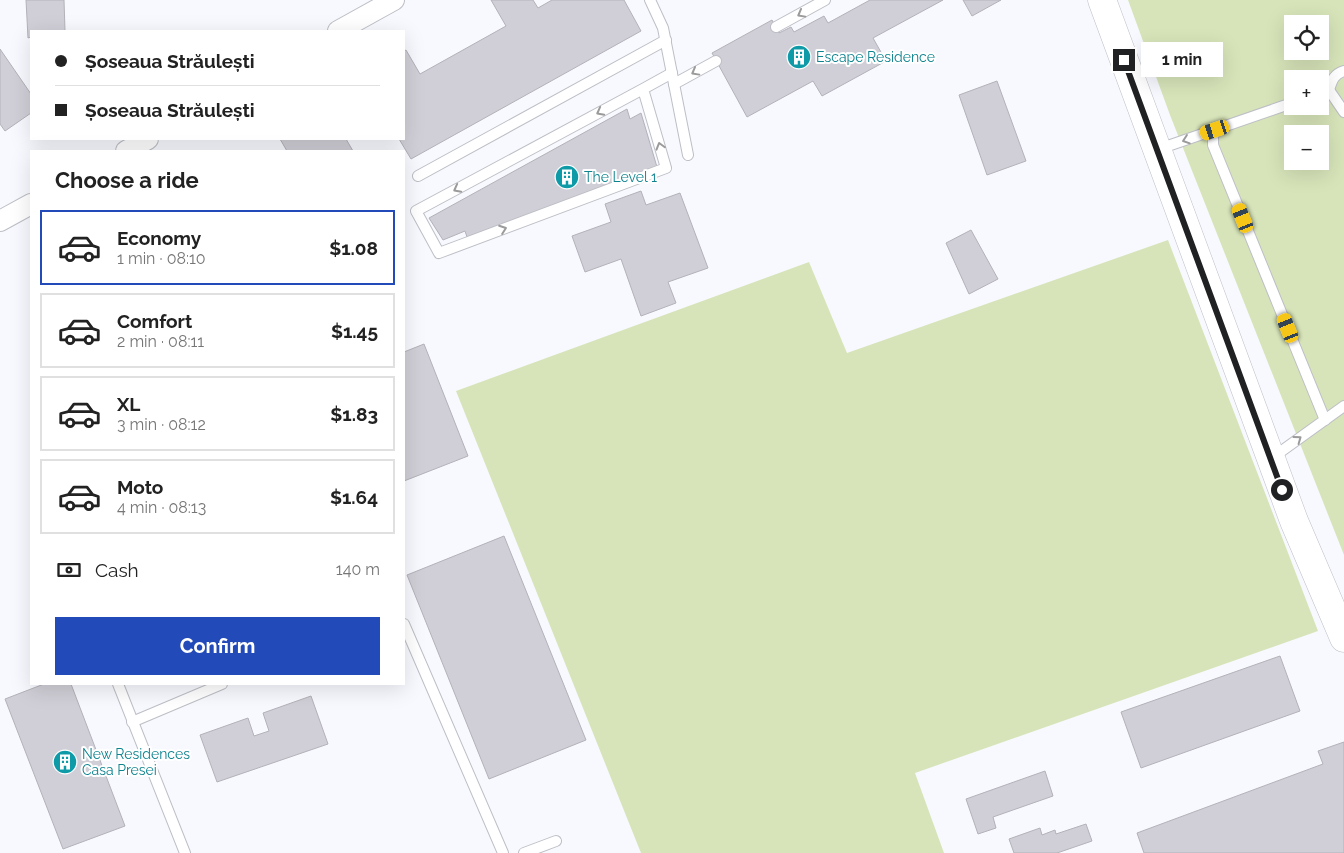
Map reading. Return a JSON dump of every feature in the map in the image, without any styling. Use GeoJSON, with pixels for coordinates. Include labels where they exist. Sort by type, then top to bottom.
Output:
{"type":"FeatureCollection","features":[{"type":"Feature","properties":{"kind":"street"},"geometry":{"type":"LineString","coordinates":[[340,30],[394,0]]}},
{"type":"Feature","properties":{"kind":"street"},"geometry":{"type":"LineString","coordinates":[[1102,0],[1294,521],[1344,638]]}},
{"type":"Feature","properties":{"kind":"street"},"geometry":{"type":"LineString","coordinates":[[128,150],[146,140]]}},
{"type":"Feature","properties":{"kind":"street"},"geometry":{"type":"LineString","coordinates":[[0,222],[30,205]]}},
{"type":"Feature","properties":{"kind":"lane"},"geometry":{"type":"LineString","coordinates":[[650,0],[663,28],[666,40],[688,155]]}},
{"type":"Feature","properties":{"kind":"lane"},"geometry":{"type":"LineString","coordinates":[[776,27],[825,0]]}},
{"type":"Feature","properties":{"kind":"lane"},"geometry":{"type":"LineString","coordinates":[[418,176],[666,40]]}},
{"type":"Feature","properties":{"kind":"lane"},"geometry":{"type":"LineString","coordinates":[[643,89],[666,168],[439,253],[416,211],[643,89],[716,61]]}},
{"type":"Feature","properties":{"kind":"lane"},"geometry":{"type":"LineString","coordinates":[[1329,84],[1337,73],[1344,71]]}},
{"type":"Feature","properties":{"kind":"lane"},"geometry":{"type":"LineString","coordinates":[[1329,96],[1344,112]]}},
{"type":"Feature","properties":{"kind":"lane"},"geometry":{"type":"LineString","coordinates":[[1156,150],[1284,106]]}},
{"type":"Feature","properties":{"kind":"lane"},"geometry":{"type":"LineString","coordinates":[[1215,130],[1213,145],[1325,420]]}},
{"type":"Feature","properties":{"kind":"lane"},"geometry":{"type":"LineString","coordinates":[[1271,459],[1344,406]]}},
{"type":"Feature","properties":{"kind":"lane"},"geometry":{"type":"LineString","coordinates":[[405,626],[503,853]]}},
{"type":"Feature","properties":{"kind":"lane"},"geometry":{"type":"LineString","coordinates":[[118,685],[186,853]]}},
{"type":"Feature","properties":{"kind":"lane"},"geometry":{"type":"LineString","coordinates":[[132,722],[220,685]]}},
{"type":"Feature","properties":{"kind":"lane"},"geometry":{"type":"LineString","coordinates":[[524,853],[556,841]]}},
{"type":"Feature","properties":{"kind":"green space"},"geometry":{"type":"Polygon","coordinates":[[[1128,0],[1344,0],[1344,555],[1170,115],[1128,0]]]}},
{"type":"Feature","properties":{"kind":"green space"},"geometry":{"type":"Polygon","coordinates":[[[1168,240],[1318,631],[915,773],[944,853],[641,853],[456,391],[809,262],[847,353],[1168,240]]]}},
{"type":"Feature","properties":{"kind":"building"},"geometry":{"type":"Polygon","coordinates":[[[26,0],[64,0],[65,30],[30,30],[30,37],[28,38],[26,0]]]}},
{"type":"Feature","properties":{"kind":"building"},"geometry":{"type":"Polygon","coordinates":[[[491,0],[533,0],[538,8],[552,0],[624,0],[641,31],[411,159],[400,140],[405,140],[405,50],[420,74],[506,26],[491,0]]]}},
{"type":"Feature","properties":{"kind":"building","name":"Escape Residence"},"geometry":{"type":"Polygon","coordinates":[[[870,0],[943,0],[873,38],[886,61],[822,96],[813,81],[747,117],[712,53],[772,20],[779,33],[791,27],[794,32],[824,16],[828,23],[870,0]]]}},
{"type":"Feature","properties":{"kind":"building"},"geometry":{"type":"Polygon","coordinates":[[[963,0],[1001,0],[972,16],[963,0]]]}},
{"type":"Feature","properties":{"kind":"building"},"geometry":{"type":"Polygon","coordinates":[[[0,49],[30,93],[30,114],[5,131],[0,124],[0,49]]]}},
{"type":"Feature","properties":{"kind":"building"},"geometry":{"type":"Polygon","coordinates":[[[997,81],[1026,161],[987,175],[959,95],[997,81]]]}},
{"type":"Feature","properties":{"kind":"building","name":"The Level 1"},"geometry":{"type":"Polygon","coordinates":[[[627,109],[630,119],[641,113],[657,167],[467,237],[465,231],[443,240],[429,218],[627,109]]]}},
{"type":"Feature","properties":{"kind":"building"},"geometry":{"type":"Polygon","coordinates":[[[281,140],[347,140],[352,150],[286,150],[281,140]]]}},
{"type":"Feature","properties":{"kind":"building"},"geometry":{"type":"Polygon","coordinates":[[[641,191],[646,205],[680,193],[708,268],[668,282],[676,303],[641,316],[621,259],[585,272],[572,236],[611,222],[605,204],[641,191]]]}},
{"type":"Feature","properties":{"kind":"building"},"geometry":{"type":"Polygon","coordinates":[[[971,230],[998,279],[969,294],[946,243],[971,230]]]}},
{"type":"Feature","properties":{"kind":"building"},"geometry":{"type":"Polygon","coordinates":[[[424,344],[468,456],[405,481],[405,352],[424,344]]]}},
{"type":"Feature","properties":{"kind":"building"},"geometry":{"type":"Polygon","coordinates":[[[504,536],[586,740],[489,779],[407,575],[504,536]]]}},
{"type":"Feature","properties":{"kind":"building"},"geometry":{"type":"Polygon","coordinates":[[[1280,656],[1300,711],[1141,768],[1121,712],[1280,656]]]}},
{"type":"Feature","properties":{"kind":"building","name":"New Residences Casa Presei"},"geometry":{"type":"Polygon","coordinates":[[[41,685],[71,685],[125,826],[63,849],[5,699],[41,685]]]}},
{"type":"Feature","properties":{"kind":"building"},"geometry":{"type":"Polygon","coordinates":[[[311,696],[328,744],[217,782],[200,735],[248,718],[254,736],[269,731],[263,713],[311,696]]]}},
{"type":"Feature","properties":{"kind":"building"},"geometry":{"type":"Polygon","coordinates":[[[1344,742],[1344,853],[1144,853],[1137,833],[1323,764],[1318,751],[1344,742]]]}},
{"type":"Feature","properties":{"kind":"building"},"geometry":{"type":"Polygon","coordinates":[[[1045,771],[1053,796],[993,817],[996,828],[978,834],[966,799],[1045,771]]]}},
{"type":"Feature","properties":{"kind":"building"},"geometry":{"type":"Polygon","coordinates":[[[1086,824],[1092,841],[1057,853],[1014,853],[1009,839],[1040,828],[1042,835],[1055,830],[1056,834],[1086,824]]]}},
{"type":"Feature","properties":{"kind":"place","name":"Escape Residence"},"geometry":{"type":"Point","coordinates":[799,57]}},
{"type":"Feature","properties":{"kind":"place","name":"The Level 1"},"geometry":{"type":"Point","coordinates":[567,177]}},
{"type":"Feature","properties":{"kind":"place","name":"New Residences Casa Presei"},"geometry":{"type":"Point","coordinates":[65,762]}},
{"type":"Feature","properties":{"kind":"route"},"geometry":{"type":"LineString","coordinates":[[1124,60],[1282,490]]}}]}
